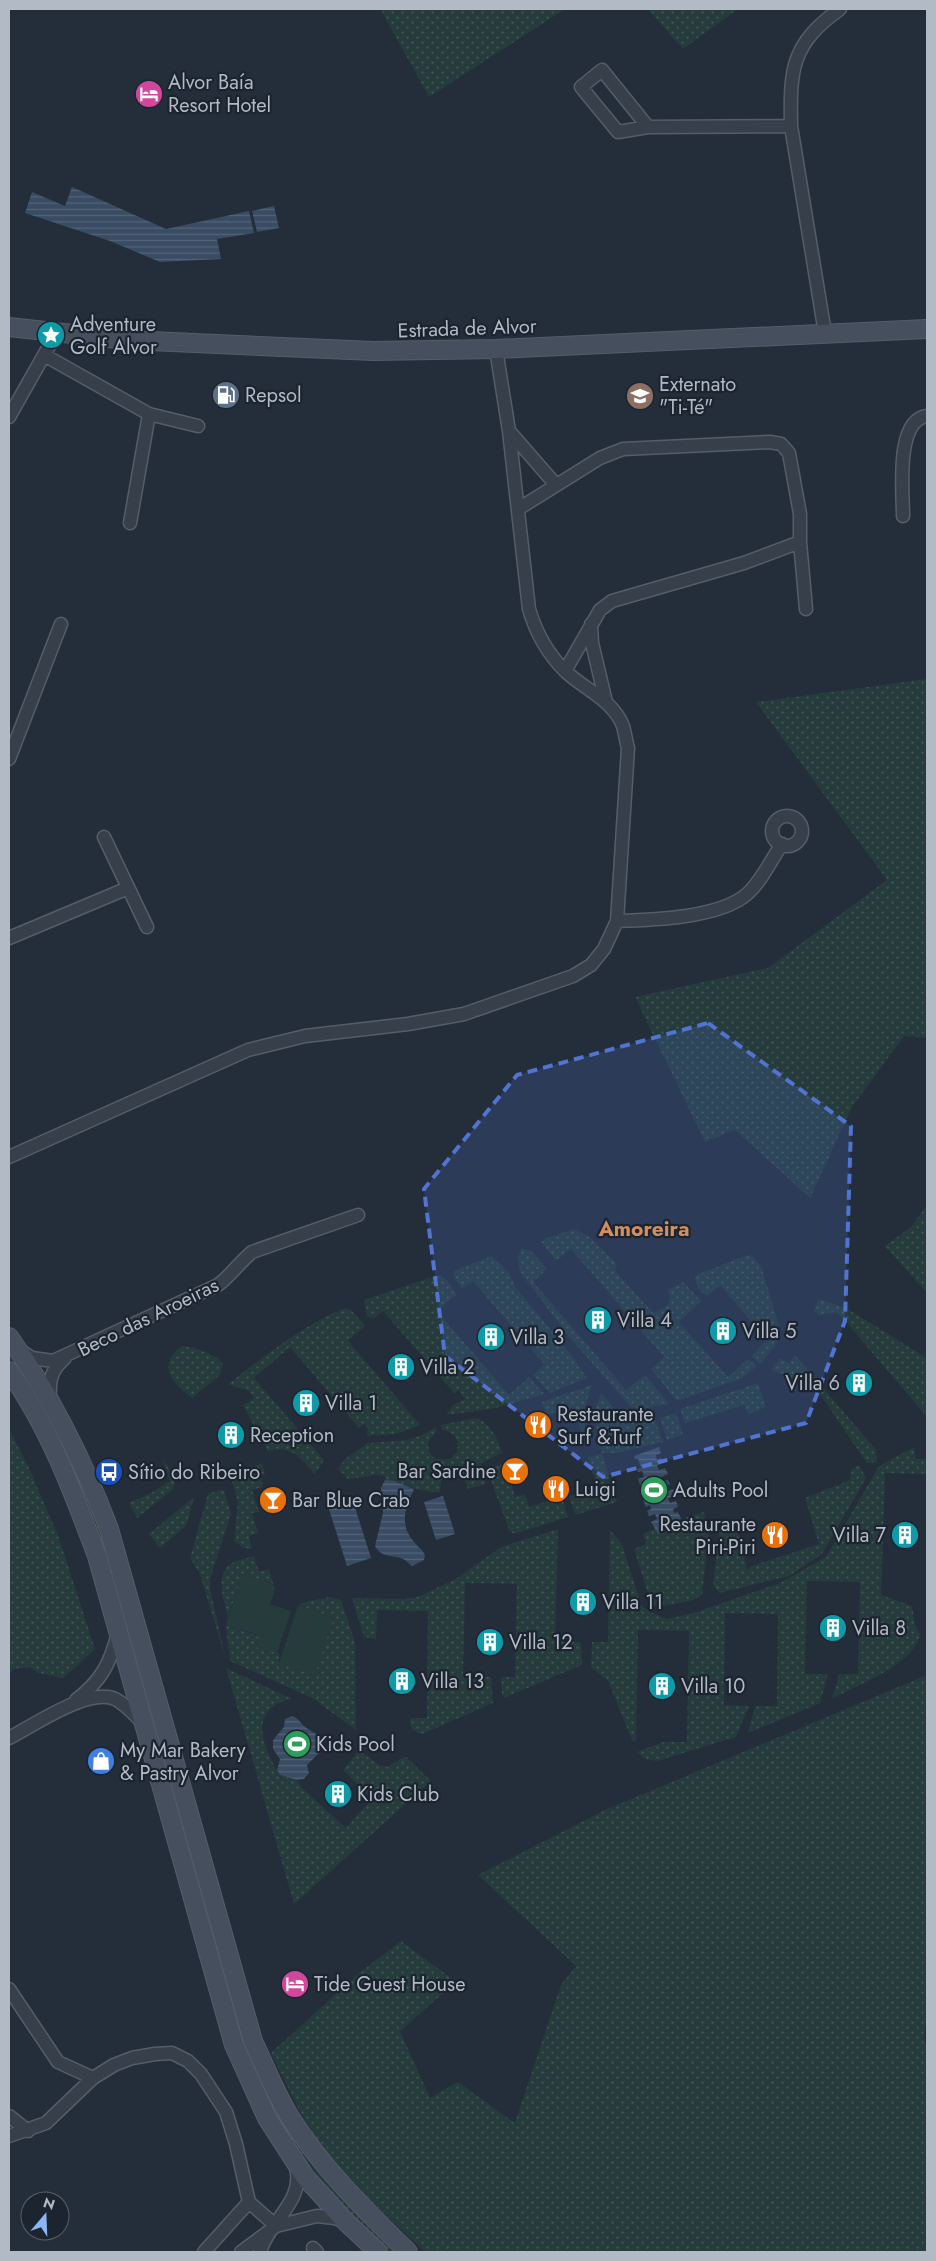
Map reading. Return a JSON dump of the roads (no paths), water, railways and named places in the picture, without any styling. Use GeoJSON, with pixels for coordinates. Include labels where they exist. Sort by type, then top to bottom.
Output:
{"type":"FeatureCollection","features":[{"type":"Feature","properties":{"kind":"main road","name":"Estrada de Alvor"},"geometry":{"type":"LineString","coordinates":[[9,327],[127,340],[373,351],[496,349],[927,329]]}},
{"type":"Feature","properties":{"kind":"main road"},"geometry":{"type":"LineString","coordinates":[[13,1343],[50,1398],[79,1454],[109,1529],[253,2041],[289,2116],[313,2151],[342,2186],[408,2252]]}},
{"type":"Feature","properties":{"kind":"main road"},"geometry":{"type":"LineString","coordinates":[[9,1371],[33,1408],[69,1481],[97,1556],[234,2045],[267,2118],[305,2177],[347,2223],[378,2252]]}},
{"type":"Feature","properties":{"kind":"street"},"geometry":{"type":"LineString","coordinates":[[825,334],[791,126],[790,96],[794,64],[809,35],[840,9]]}},
{"type":"Feature","properties":{"kind":"street"},"geometry":{"type":"LineString","coordinates":[[648,126],[602,70],[581,87],[618,132],[648,126],[791,126]]}},
{"type":"Feature","properties":{"kind":"street"},"geometry":{"type":"LineString","coordinates":[[9,417],[57,332]]}},
{"type":"Feature","properties":{"kind":"street"},"geometry":{"type":"LineString","coordinates":[[9,1157],[248,1050],[304,1036],[408,1024],[464,1014],[573,976],[591,966],[604,949],[617,921],[628,748],[622,724],[606,702],[565,671],[545,647],[534,628],[529,609],[509,430],[496,349]]}},
{"type":"Feature","properties":{"kind":"street"},"geometry":{"type":"LineString","coordinates":[[44,355],[149,414],[198,426]]}},
{"type":"Feature","properties":{"kind":"street"},"geometry":{"type":"LineString","coordinates":[[130,523],[149,414]]}},
{"type":"Feature","properties":{"kind":"street"},"geometry":{"type":"LineString","coordinates":[[903,516],[904,447],[909,427],[923,416],[927,416]]}},
{"type":"Feature","properties":{"kind":"street"},"geometry":{"type":"LineString","coordinates":[[509,430],[556,485]]}},
{"type":"Feature","properties":{"kind":"street"},"geometry":{"type":"LineString","coordinates":[[518,508],[600,458],[623,449],[770,442],[781,444],[789,453],[800,514],[800,542],[806,608]]}},
{"type":"Feature","properties":{"kind":"street"},"geometry":{"type":"LineString","coordinates":[[565,671],[600,610],[612,601],[744,563],[800,542]]}},
{"type":"Feature","properties":{"kind":"street"},"geometry":{"type":"LineString","coordinates":[[9,759],[61,624]]}},
{"type":"Feature","properties":{"kind":"street"},"geometry":{"type":"LineString","coordinates":[[591,624],[592,643],[606,702]]}},
{"type":"Feature","properties":{"kind":"street"},"geometry":{"type":"LineString","coordinates":[[104,838],[147,928]]}},
{"type":"Feature","properties":{"kind":"street"},"geometry":{"type":"LineString","coordinates":[[617,921],[662,920],[725,907],[738,902],[757,883],[782,844]]}},
{"type":"Feature","properties":{"kind":"street"},"geometry":{"type":"LineString","coordinates":[[9,938],[128,888]]}},
{"type":"Feature","properties":{"kind":"street","name":"Beco das Aroeiras"},"geometry":{"type":"LineString","coordinates":[[13,1343],[32,1358],[42,1361],[53,1361],[218,1285],[232,1275],[242,1260],[252,1252],[358,1215]]}},
{"type":"Feature","properties":{"kind":"street","name":"Beco das Aroeiras"},"geometry":{"type":"LineString","coordinates":[[50,1398],[49,1382],[52,1373],[70,1354]]}},
{"type":"Feature","properties":{"kind":"street"},"geometry":{"type":"LineString","coordinates":[[62,1710],[79,1697],[104,1672],[112,1658],[118,1634]]}},
{"type":"Feature","properties":{"kind":"street"},"geometry":{"type":"LineString","coordinates":[[9,1738],[62,1710],[90,1698],[103,1696],[117,1699],[143,1723]]}},
{"type":"Feature","properties":{"kind":"street"},"geometry":{"type":"LineString","coordinates":[[9,1989],[58,2062],[93,2078]]}},
{"type":"Feature","properties":{"kind":"street"},"geometry":{"type":"LineString","coordinates":[[9,2136],[28,2131],[46,2123],[93,2078],[132,2058],[172,2053],[188,2061],[201,2074],[226,2112],[236,2144],[249,2202],[276,2226]]}},
{"type":"Feature","properties":{"kind":"street"},"geometry":{"type":"LineString","coordinates":[[9,2116],[28,2131]]}},
{"type":"Feature","properties":{"kind":"street"},"geometry":{"type":"LineString","coordinates":[[260,2252],[284,2209],[294,2197],[298,2183],[294,2160]]}},
{"type":"Feature","properties":{"kind":"street"},"geometry":{"type":"LineString","coordinates":[[204,2252],[249,2202]]}},
{"type":"Feature","properties":{"kind":"street"},"geometry":{"type":"LineString","coordinates":[[241,2252],[276,2226],[318,2216],[335,2218],[347,2223]]}},
{"type":"Feature","properties":{"kind":"water"},"geometry":{"type":"Polygon","coordinates":[[[72,187],[166,229],[249,211],[254,233],[217,239],[221,259],[160,262],[110,241],[25,213],[32,192],[65,206],[72,187]]]}},
{"type":"Feature","properties":{"kind":"water"},"geometry":{"type":"Polygon","coordinates":[[[274,206],[279,228],[257,232],[252,211],[274,206]]]}},
{"type":"Feature","properties":{"kind":"water","name":"Adults Pool"},"geometry":{"type":"Polygon","coordinates":[[[659,1447],[661,1453],[656,1455],[657,1460],[661,1458],[663,1463],[657,1465],[659,1470],[665,1468],[668,1474],[661,1477],[663,1481],[668,1480],[670,1484],[664,1486],[666,1492],[674,1489],[676,1495],[668,1498],[670,1503],[676,1501],[678,1507],[673,1509],[674,1513],[678,1512],[681,1519],[676,1521],[678,1526],[658,1534],[651,1522],[657,1519],[655,1514],[649,1516],[647,1511],[651,1509],[650,1505],[646,1507],[643,1500],[648,1498],[647,1494],[643,1496],[641,1491],[646,1489],[644,1483],[640,1485],[638,1479],[644,1477],[642,1471],[638,1472],[637,1469],[641,1467],[638,1459],[635,1459],[634,1456],[659,1447]]]}},
{"type":"Feature","properties":{"kind":"water"},"geometry":{"type":"Polygon","coordinates":[[[385,1480],[394,1481],[414,1489],[406,1509],[406,1529],[425,1555],[424,1560],[412,1566],[403,1559],[381,1553],[375,1546],[383,1513],[381,1488],[385,1480]]]}},
{"type":"Feature","properties":{"kind":"water"},"geometry":{"type":"Polygon","coordinates":[[[443,1496],[455,1534],[436,1540],[424,1502],[443,1496]]]}},
{"type":"Feature","properties":{"kind":"water"},"geometry":{"type":"Polygon","coordinates":[[[352,1498],[371,1558],[347,1566],[328,1506],[352,1498]]]}},
{"type":"Feature","properties":{"kind":"water","name":"Kids Pool"},"geometry":{"type":"Polygon","coordinates":[[[292,1716],[323,1739],[321,1751],[307,1765],[309,1773],[304,1779],[297,1780],[280,1775],[277,1770],[280,1759],[273,1749],[273,1740],[284,1727],[285,1719],[292,1716]]]}},
{"type":"Feature","properties":{"kind":"place","name":"Alvor Baía Resort Hotel"},"geometry":{"type":"Point","coordinates":[149,94]}},
{"type":"Feature","properties":{"kind":"place","name":"Adventure Golf Alvor"},"geometry":{"type":"Point","coordinates":[51,335]}},
{"type":"Feature","properties":{"kind":"place","name":"Repsol"},"geometry":{"type":"Point","coordinates":[226,395]}},
{"type":"Feature","properties":{"kind":"place","name":"Externato \"Ti-Té\""},"geometry":{"type":"Point","coordinates":[640,396]}},
{"type":"Feature","properties":{"kind":"place","name":"Villa 4"},"geometry":{"type":"Point","coordinates":[598,1320]}},
{"type":"Feature","properties":{"kind":"place","name":"Villa 5"},"geometry":{"type":"Point","coordinates":[723,1331]}},
{"type":"Feature","properties":{"kind":"place","name":"Villa 3"},"geometry":{"type":"Point","coordinates":[491,1337]}},
{"type":"Feature","properties":{"kind":"place","name":"Villa 2"},"geometry":{"type":"Point","coordinates":[401,1367]}},
{"type":"Feature","properties":{"kind":"place","name":"Villa 6"},"geometry":{"type":"Point","coordinates":[859,1383]}},
{"type":"Feature","properties":{"kind":"place","name":"Villa 1"},"geometry":{"type":"Point","coordinates":[306,1403]}},
{"type":"Feature","properties":{"kind":"place","name":"Restaurante Surf &Turf"},"geometry":{"type":"Point","coordinates":[538,1425]}},
{"type":"Feature","properties":{"kind":"place","name":"Reception"},"geometry":{"type":"Point","coordinates":[231,1435]}},
{"type":"Feature","properties":{"kind":"place","name":"Bar Sardine"},"geometry":{"type":"Point","coordinates":[515,1471]}},
{"type":"Feature","properties":{"kind":"place","name":"Sítio do Ribeiro"},"geometry":{"type":"Point","coordinates":[109,1472]}},
{"type":"Feature","properties":{"kind":"place","name":"Luigi"},"geometry":{"type":"Point","coordinates":[556,1489]}},
{"type":"Feature","properties":{"kind":"place","name":"Adults Pool"},"geometry":{"type":"Point","coordinates":[654,1490]}},
{"type":"Feature","properties":{"kind":"place","name":"Bar Blue Crab"},"geometry":{"type":"Point","coordinates":[273,1500]}},
{"type":"Feature","properties":{"kind":"place","name":"Restaurante Piri-Piri"},"geometry":{"type":"Point","coordinates":[775,1535]}},
{"type":"Feature","properties":{"kind":"place","name":"Villa 7"},"geometry":{"type":"Point","coordinates":[905,1535]}},
{"type":"Feature","properties":{"kind":"place","name":"Villa 11"},"geometry":{"type":"Point","coordinates":[583,1602]}},
{"type":"Feature","properties":{"kind":"place","name":"Villa 8"},"geometry":{"type":"Point","coordinates":[833,1628]}},
{"type":"Feature","properties":{"kind":"place","name":"Villa 12"},"geometry":{"type":"Point","coordinates":[490,1642]}},
{"type":"Feature","properties":{"kind":"place","name":"Villa 13"},"geometry":{"type":"Point","coordinates":[402,1681]}},
{"type":"Feature","properties":{"kind":"place","name":"Villa 10"},"geometry":{"type":"Point","coordinates":[662,1686]}},
{"type":"Feature","properties":{"kind":"place","name":"Kids Pool"},"geometry":{"type":"Point","coordinates":[297,1744]}},
{"type":"Feature","properties":{"kind":"place","name":"My Mar Bakery & Pastry Alvor"},"geometry":{"type":"Point","coordinates":[101,1761]}},
{"type":"Feature","properties":{"kind":"place","name":"Kids Club"},"geometry":{"type":"Point","coordinates":[338,1794]}},
{"type":"Feature","properties":{"kind":"place","name":"Tide Guest House"},"geometry":{"type":"Point","coordinates":[295,1984]}},
{"type":"Feature","properties":{"kind":"district","name":"Amoreira"},"geometry":{"type":"Point","coordinates":[644,1229]}}]}
